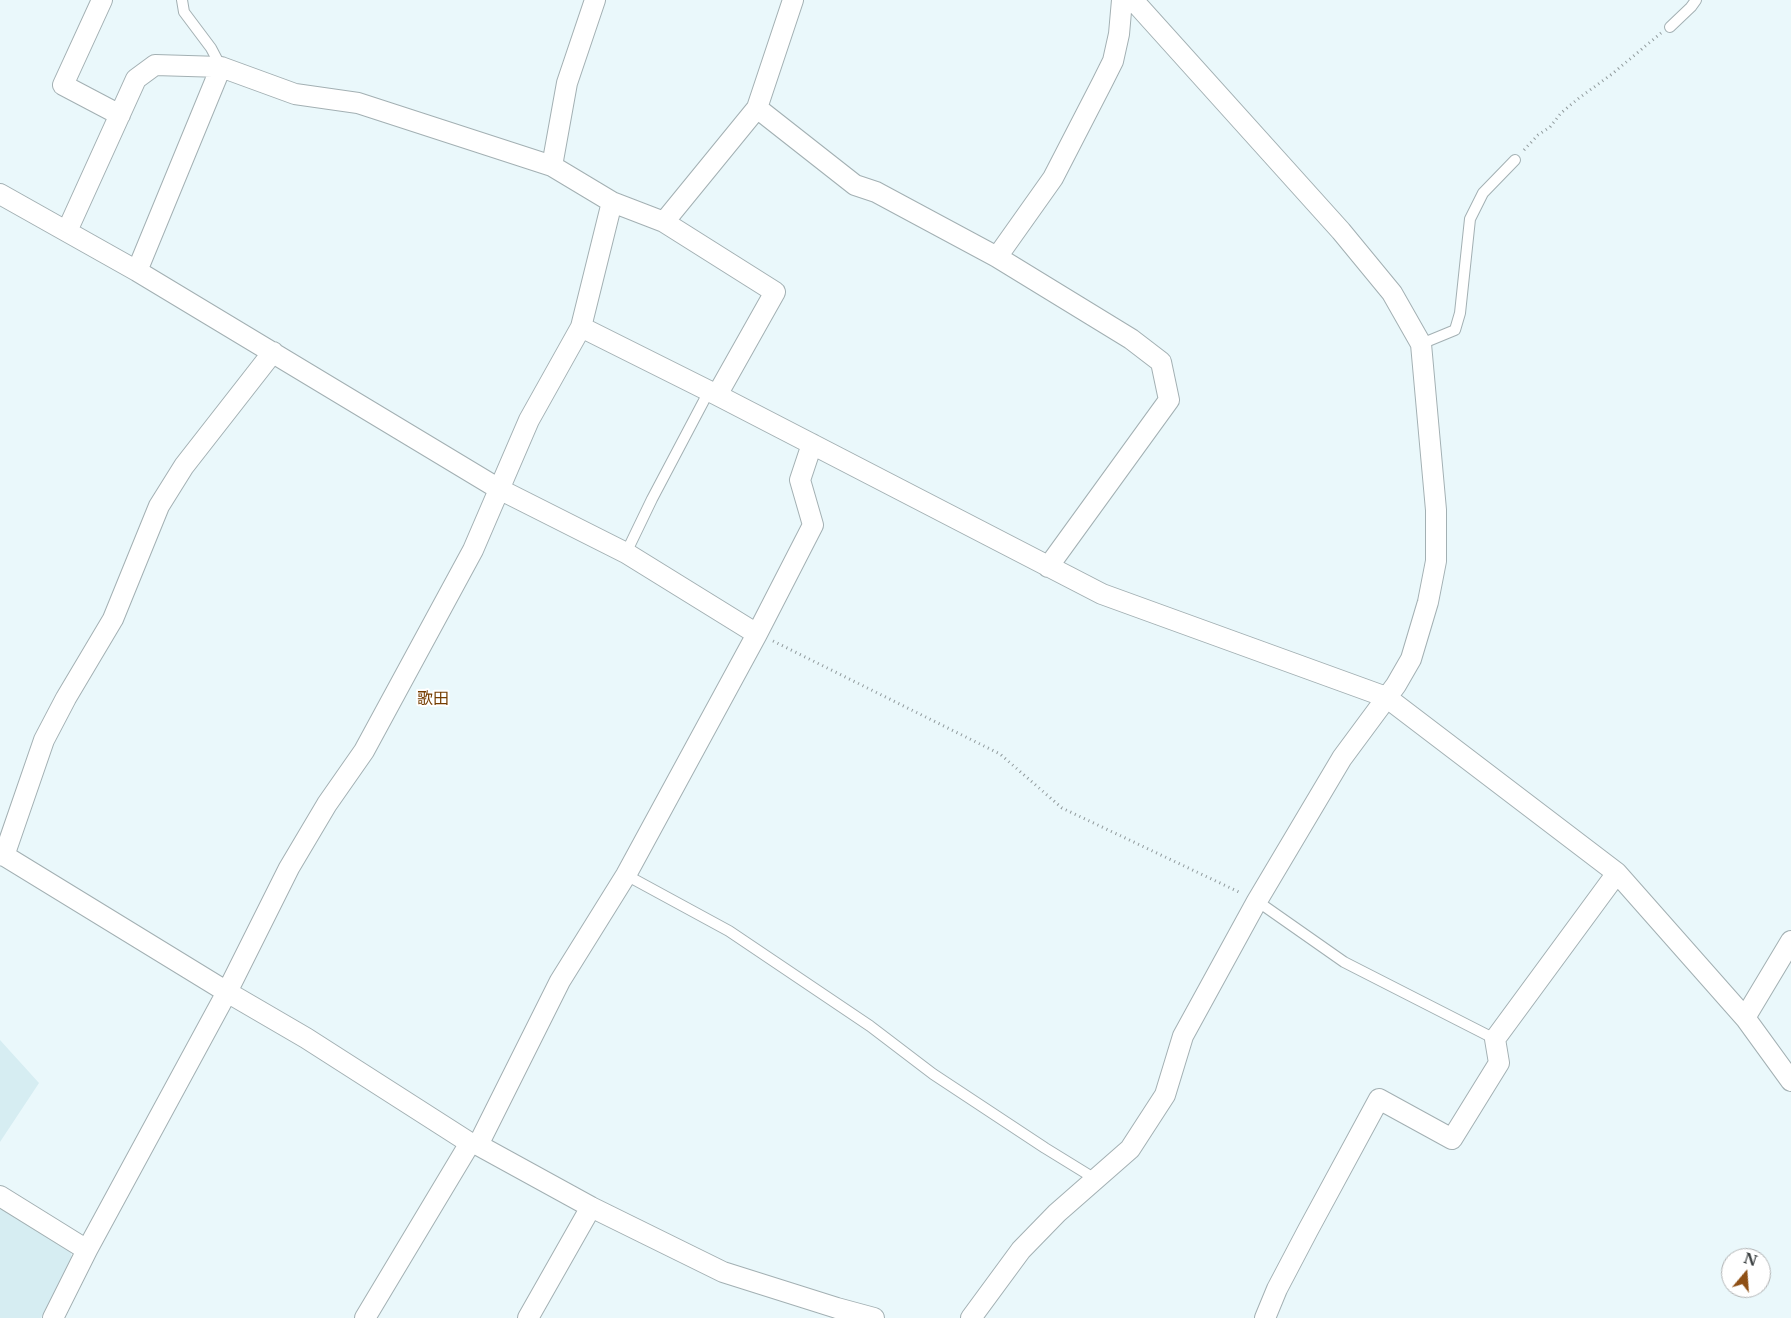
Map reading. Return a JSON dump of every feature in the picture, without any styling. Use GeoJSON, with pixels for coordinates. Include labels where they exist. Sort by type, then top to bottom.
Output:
{"type":"FeatureCollection","features":[{"type":"Feature","properties":{"kind":"street"},"geometry":{"type":"LineString","coordinates":[[102,0],[63,85],[120,115]]}},
{"type":"Feature","properties":{"kind":"street"},"geometry":{"type":"LineString","coordinates":[[552,166],[567,83],[595,0]]}},
{"type":"Feature","properties":{"kind":"street"},"geometry":{"type":"LineString","coordinates":[[664,222],[757,108],[793,0]]}},
{"type":"Feature","properties":{"kind":"street"},"geometry":{"type":"LineString","coordinates":[[997,257],[1053,178],[1102,84],[1113,61],[1119,34],[1122,0]]}},
{"type":"Feature","properties":{"kind":"street"},"geometry":{"type":"LineString","coordinates":[[971,1318],[1021,1250],[1058,1213],[1130,1149],[1165,1094],[1183,1036],[1257,901],[1342,758],[1396,685],[1411,659],[1428,602],[1436,561],[1436,510],[1421,344],[1392,293],[1341,230],[1133,0]]}},
{"type":"Feature","properties":{"kind":"street"},"geometry":{"type":"LineString","coordinates":[[67,231],[136,79],[155,65],[221,67],[295,94],[358,103],[552,166],[612,202],[664,222],[775,292],[713,393]]}},
{"type":"Feature","properties":{"kind":"street"},"geometry":{"type":"LineString","coordinates":[[137,271],[221,67]]}},
{"type":"Feature","properties":{"kind":"street"},"geometry":{"type":"LineString","coordinates":[[757,108],[856,185],[876,192],[997,257],[1131,339],[1161,362],[1169,400],[1048,567]]}},
{"type":"Feature","properties":{"kind":"street"},"geometry":{"type":"LineString","coordinates":[[0,194],[137,271],[498,488],[626,553],[757,634]]}},
{"type":"Feature","properties":{"kind":"street"},"geometry":{"type":"LineString","coordinates":[[53,1318],[87,1250],[227,992],[289,868],[327,804],[364,751],[473,550],[489,516],[498,488],[529,420],[581,327],[612,202]]}},
{"type":"Feature","properties":{"kind":"street"},"geometry":{"type":"LineString","coordinates":[[581,327],[1102,594],[1386,697],[1617,873],[1746,1020],[1791,1081]]}},
{"type":"Feature","properties":{"kind":"street"},"geometry":{"type":"LineString","coordinates":[[273,352],[184,466],[159,506],[113,619],[66,698],[44,740],[2,854],[227,992],[306,1038],[474,1144],[591,1207],[723,1272],[874,1318]]}},
{"type":"Feature","properties":{"kind":"street"},"geometry":{"type":"LineString","coordinates":[[365,1318],[474,1144],[560,982],[626,874],[757,634],[813,526],[800,480],[812,444]]}},
{"type":"Feature","properties":{"kind":"street"},"geometry":{"type":"LineString","coordinates":[[1265,1318],[1277,1289],[1379,1099],[1452,1140],[1499,1063],[1495,1039],[1617,873]]}},
{"type":"Feature","properties":{"kind":"street"},"geometry":{"type":"LineString","coordinates":[[1746,1020],[1746,1016],[1791,941]]}},
{"type":"Feature","properties":{"kind":"street"},"geometry":{"type":"LineString","coordinates":[[0,1196],[87,1250]]}},
{"type":"Feature","properties":{"kind":"street"},"geometry":{"type":"LineString","coordinates":[[528,1318],[591,1207]]}},
{"type":"Feature","properties":{"kind":"lane"},"geometry":{"type":"LineString","coordinates":[[182,0],[184,12],[211,48],[221,67]]}},
{"type":"Feature","properties":{"kind":"lane"},"geometry":{"type":"LineString","coordinates":[[1670,27],[1696,0]]}},
{"type":"Feature","properties":{"kind":"lane"},"geometry":{"type":"LineString","coordinates":[[1421,344],[1455,330],[1460,313],[1470,219],[1483,193],[1515,160]]}},
{"type":"Feature","properties":{"kind":"lane"},"geometry":{"type":"LineString","coordinates":[[626,553],[652,499],[713,393]]}},
{"type":"Feature","properties":{"kind":"lane"},"geometry":{"type":"LineString","coordinates":[[626,874],[729,931],[870,1026],[933,1074],[1097,1180]]}},
{"type":"Feature","properties":{"kind":"lane"},"geometry":{"type":"LineString","coordinates":[[1257,901],[1344,962],[1495,1039]]}},
{"type":"Feature","properties":{"kind":"path"},"geometry":{"type":"LineString","coordinates":[[1515,160],[1538,135],[1550,127],[1561,113],[1670,27]]}},
{"type":"Feature","properties":{"kind":"path"},"geometry":{"type":"LineString","coordinates":[[757,634],[1000,754],[1062,808],[1257,901]]}},
{"type":"Feature","properties":{"kind":"shaded area"},"geometry":{"type":"Polygon","coordinates":[[[0,1040],[39,1083],[0,1142],[0,1040]]]}},
{"type":"Feature","properties":{"kind":"shaded area"},"geometry":{"type":"Polygon","coordinates":[[[0,1202],[67,1240],[73,1261],[41,1318],[0,1318],[0,1202]]]}},
{"type":"Feature","properties":{"kind":"district","name":"歌田"},"geometry":{"type":"Point","coordinates":[433,699]}}]}
